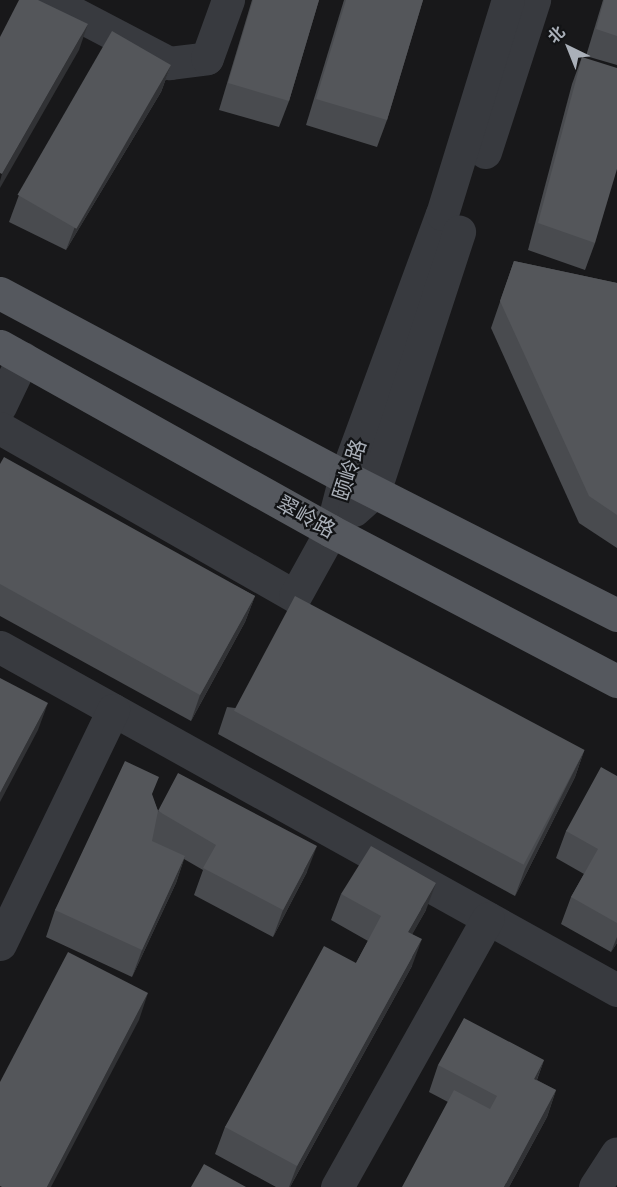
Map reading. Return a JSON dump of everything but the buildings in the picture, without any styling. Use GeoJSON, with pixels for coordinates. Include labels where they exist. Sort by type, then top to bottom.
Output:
{"type":"FeatureCollection","features":[{"type":"Feature","properties":{"kind":"main road"},"geometry":{"type":"LineString","coordinates":[[0,293],[345,477],[617,615]]}},
{"type":"Feature","properties":{"kind":"main road","name":"翠岭路"},"geometry":{"type":"LineString","coordinates":[[11,352],[331,531],[617,681]]}},
{"type":"Feature","properties":{"kind":"street"},"geometry":{"type":"LineString","coordinates":[[49,0],[169,63],[207,58],[228,0]]}},
{"type":"Feature","properties":{"kind":"street","name":"颐岭路"},"geometry":{"type":"LineString","coordinates":[[331,531],[345,477],[442,214],[508,0]]}},
{"type":"Feature","properties":{"kind":"street","name":"颐岭路"},"geometry":{"type":"LineString","coordinates":[[331,531],[374,492],[534,0]]}},
{"type":"Feature","properties":{"kind":"street"},"geometry":{"type":"LineString","coordinates":[[0,406],[11,352]]}},
{"type":"Feature","properties":{"kind":"street"},"geometry":{"type":"LineString","coordinates":[[0,428],[295,596],[331,531]]}},
{"type":"Feature","properties":{"kind":"street"},"geometry":{"type":"LineString","coordinates":[[0,647],[617,990]]}},
{"type":"Feature","properties":{"kind":"street"},"geometry":{"type":"LineString","coordinates":[[0,944],[113,710]]}},
{"type":"Feature","properties":{"kind":"street"},"geometry":{"type":"LineString","coordinates":[[337,1187],[488,918]]}},
{"type":"Feature","properties":{"kind":"street"},"geometry":{"type":"LineString","coordinates":[[595,1187],[617,1153]]}}]}
